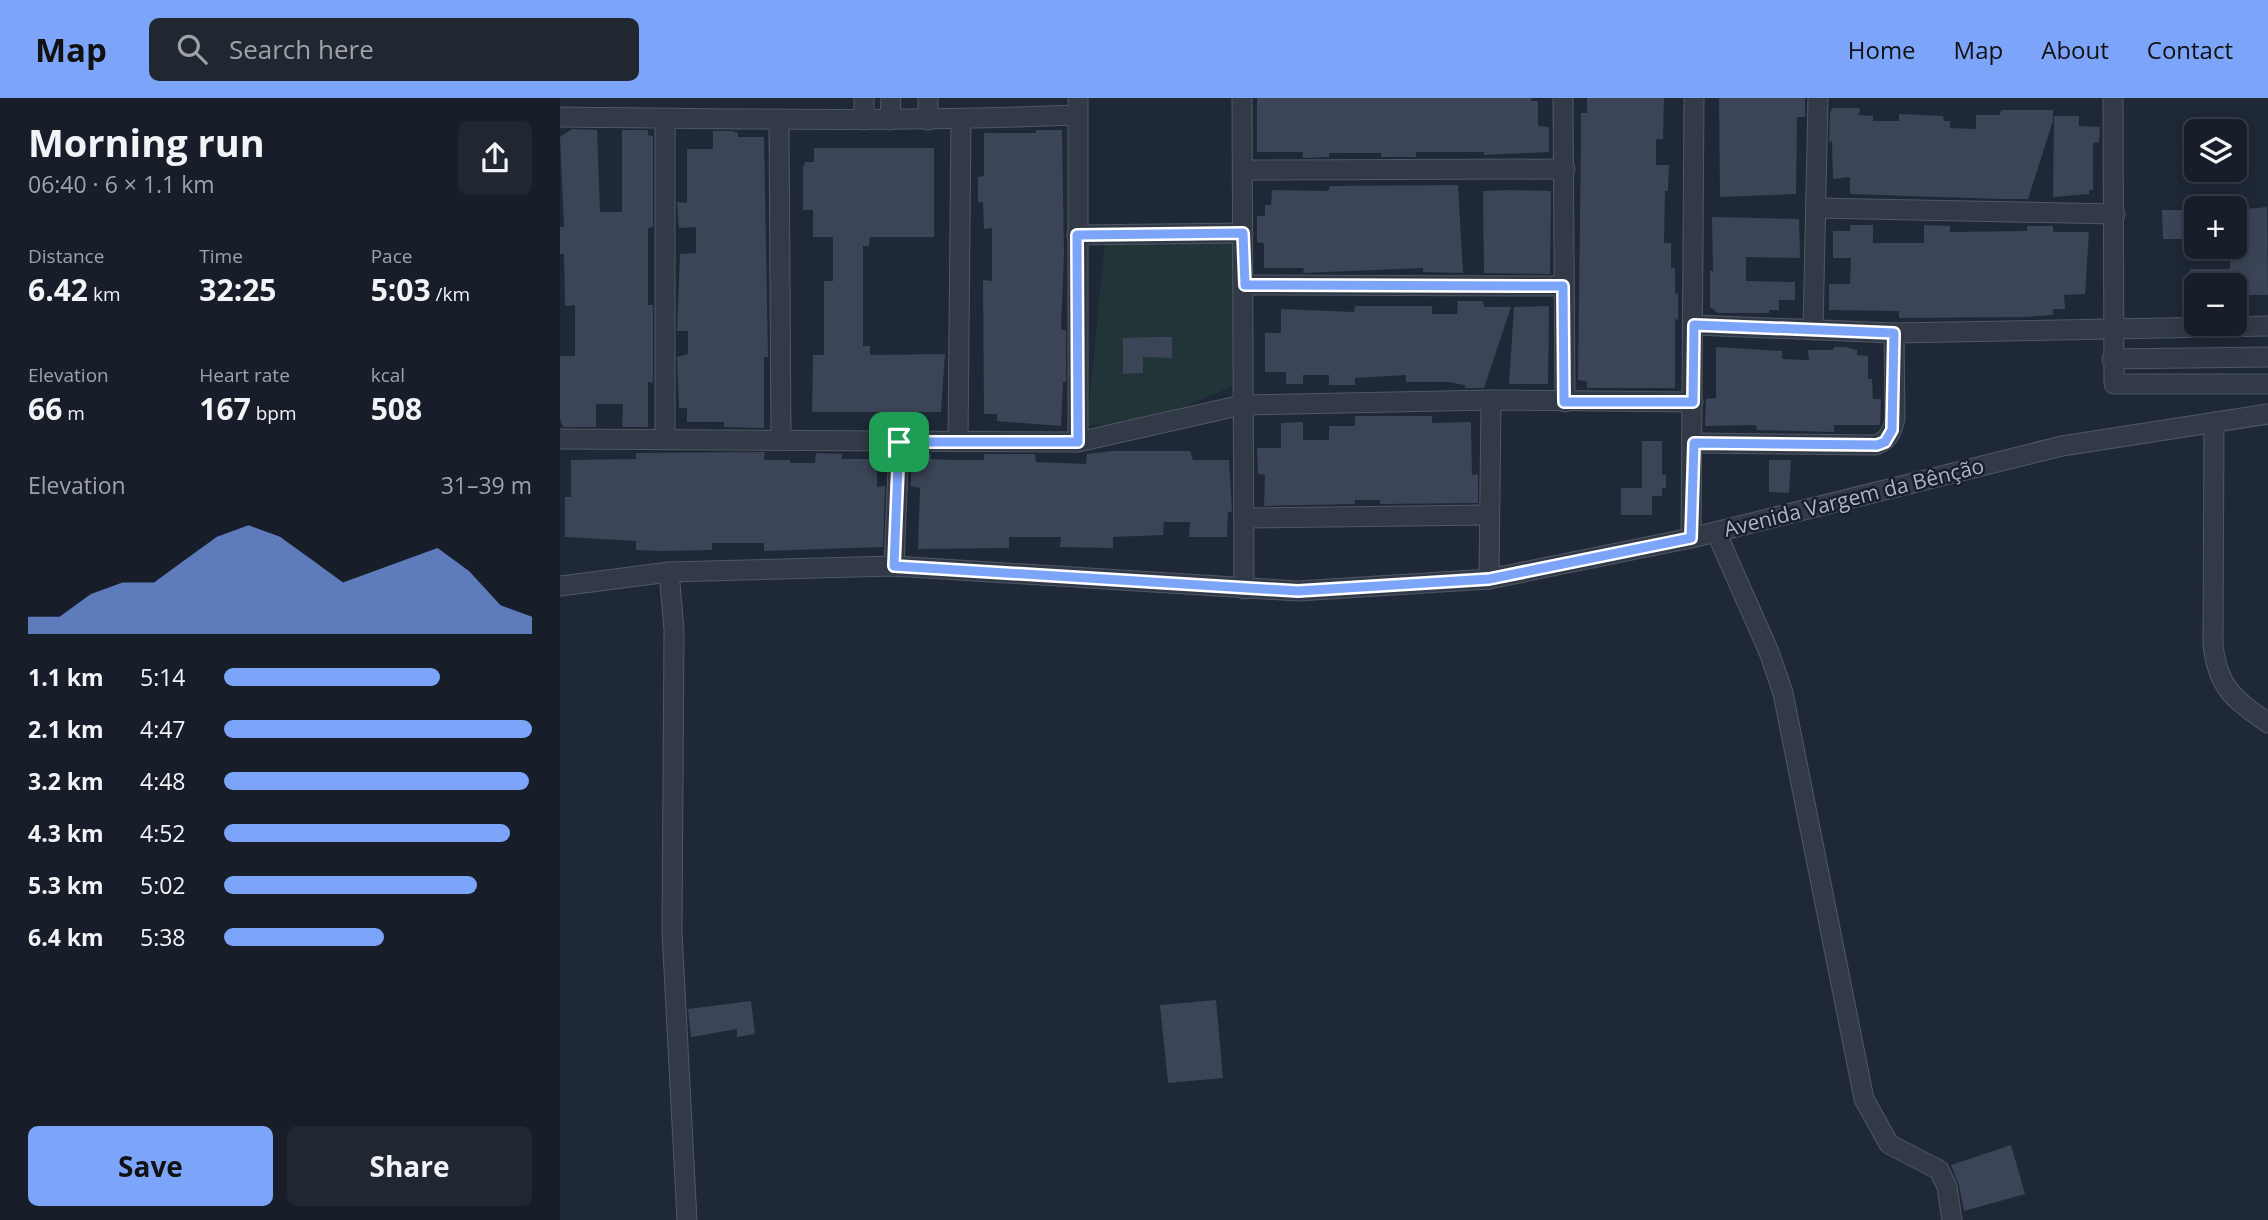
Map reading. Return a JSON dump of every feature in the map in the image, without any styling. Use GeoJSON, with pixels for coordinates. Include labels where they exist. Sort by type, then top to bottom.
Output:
{"type":"FeatureCollection","features":[{"type":"Feature","properties":{"kind":"street"},"geometry":{"type":"LineString","coordinates":[[864,98],[864,120]]}},
{"type":"Feature","properties":{"kind":"street"},"geometry":{"type":"LineString","coordinates":[[890,120],[891,98]]}},
{"type":"Feature","properties":{"kind":"street"},"geometry":{"type":"LineString","coordinates":[[928,98],[928,120]]}},
{"type":"Feature","properties":{"kind":"street"},"geometry":{"type":"LineString","coordinates":[[1242,98],[1245,285],[1242,405],[1244,589]]}},
{"type":"Feature","properties":{"kind":"street"},"geometry":{"type":"LineString","coordinates":[[1563,98],[1564,402]]}},
{"type":"Feature","properties":{"kind":"street"},"geometry":{"type":"LineString","coordinates":[[1691,538],[1694,443],[1694,98]]}},
{"type":"Feature","properties":{"kind":"street"},"geometry":{"type":"LineString","coordinates":[[1813,330],[1818,98]]}},
{"type":"Feature","properties":{"kind":"street"},"geometry":{"type":"LineString","coordinates":[[2113,98],[2113,382],[2119,386],[2268,384]]}},
{"type":"Feature","properties":{"kind":"street"},"geometry":{"type":"LineString","coordinates":[[560,117],[779,121],[961,120],[1077,107],[1078,442]]}},
{"type":"Feature","properties":{"kind":"street"},"geometry":{"type":"LineString","coordinates":[[665,439],[666,118]]}},
{"type":"Feature","properties":{"kind":"street"},"geometry":{"type":"LineString","coordinates":[[958,441],[961,120]]}},
{"type":"Feature","properties":{"kind":"street"},"geometry":{"type":"LineString","coordinates":[[779,121],[781,440]]}},
{"type":"Feature","properties":{"kind":"street"},"geometry":{"type":"LineString","coordinates":[[1243,170],[1565,169]]}},
{"type":"Feature","properties":{"kind":"street"},"geometry":{"type":"LineString","coordinates":[[1816,208],[2115,214]]}},
{"type":"Feature","properties":{"kind":"street"},"geometry":{"type":"LineString","coordinates":[[1077,235],[1243,233]]}},
{"type":"Feature","properties":{"kind":"street"},"geometry":{"type":"LineString","coordinates":[[1245,285],[1563,286]]}},
{"type":"Feature","properties":{"kind":"street"},"geometry":{"type":"LineString","coordinates":[[1694,325],[1894,333],[2113,326],[2268,326]]}},
{"type":"Feature","properties":{"kind":"street"},"geometry":{"type":"LineString","coordinates":[[1694,443],[1877,445],[1885,442],[1895,419],[1894,333]]}},
{"type":"Feature","properties":{"kind":"street"},"geometry":{"type":"LineString","coordinates":[[2112,359],[2268,357]]}},
{"type":"Feature","properties":{"kind":"street"},"geometry":{"type":"LineString","coordinates":[[560,439],[1078,442],[1242,405],[1491,400],[1693,402]]}},
{"type":"Feature","properties":{"kind":"street"},"geometry":{"type":"LineString","coordinates":[[1489,579],[1491,400]]}},
{"type":"Feature","properties":{"kind":"street","name":"Avenida Vargem da Bênção"},"geometry":{"type":"LineString","coordinates":[[560,586],[669,572],[894,566],[1298,591],[1489,579],[1691,538],[2062,446],[2268,414]]}},
{"type":"Feature","properties":{"kind":"street"},"geometry":{"type":"LineString","coordinates":[[2214,422],[2213,645],[2216,670],[2226,690],[2268,723]]}},
{"type":"Feature","properties":{"kind":"street"},"geometry":{"type":"LineString","coordinates":[[894,566],[899,442]]}},
{"type":"Feature","properties":{"kind":"street"},"geometry":{"type":"LineString","coordinates":[[1244,519],[1489,515]]}},
{"type":"Feature","properties":{"kind":"street"},"geometry":{"type":"LineString","coordinates":[[1716,532],[1769,652],[1783,693],[1864,1099],[1889,1144],[1939,1170],[1947,1187],[1952,1220]]}},
{"type":"Feature","properties":{"kind":"street"},"geometry":{"type":"LineString","coordinates":[[669,572],[674,630],[672,932],[687,1220]]}},
{"type":"Feature","properties":{"kind":"green space"},"geometry":{"type":"Polygon","coordinates":[[[1235,240],[1233,386],[1154,420],[1087,426],[1105,242],[1235,240]]]}},
{"type":"Feature","properties":{"kind":"building"},"geometry":{"type":"Polygon","coordinates":[[[1257,98],[1531,98],[1531,101],[1538,101],[1538,126],[1549,127],[1549,152],[1484,155],[1484,152],[1416,152],[1416,157],[1381,157],[1381,153],[1329,153],[1329,157],[1303,158],[1303,152],[1257,152],[1257,98]]]}},
{"type":"Feature","properties":{"kind":"building"},"geometry":{"type":"Polygon","coordinates":[[[1587,98],[1664,98],[1663,139],[1656,139],[1656,165],[1669,165],[1668,191],[1665,191],[1664,243],[1671,243],[1671,268],[1675,268],[1675,293],[1678,294],[1678,320],[1675,319],[1675,388],[1587,388],[1587,381],[1578,380],[1581,113],[1587,113],[1587,98]]]}},
{"type":"Feature","properties":{"kind":"building"},"geometry":{"type":"Polygon","coordinates":[[[1719,98],[1805,98],[1805,117],[1797,117],[1796,194],[1720,197],[1719,98]]]}},
{"type":"Feature","properties":{"kind":"building"},"geometry":{"type":"Polygon","coordinates":[[[1833,108],[1860,108],[1859,115],[1873,116],[1873,121],[1899,121],[1899,114],[1943,116],[1944,121],[1950,121],[1950,128],[1976,129],[1976,115],[2000,115],[2001,110],[2053,110],[2053,121],[2028,199],[1850,194],[1850,177],[1833,179],[1832,141],[1829,142],[1830,113],[1833,108]]]}},
{"type":"Feature","properties":{"kind":"building"},"geometry":{"type":"Polygon","coordinates":[[[2054,116],[2079,116],[2079,126],[2100,127],[2099,142],[2093,143],[2093,190],[2089,190],[2089,194],[2053,197],[2054,116]]]}},
{"type":"Feature","properties":{"kind":"building"},"geometry":{"type":"Polygon","coordinates":[[[572,129],[597,130],[600,212],[622,212],[622,130],[648,130],[648,135],[653,136],[653,227],[648,228],[648,305],[653,305],[653,383],[648,382],[648,427],[622,427],[623,404],[596,404],[596,427],[563,427],[560,419],[560,356],[575,356],[575,305],[565,306],[564,254],[560,254],[560,227],[564,227],[560,137],[572,129]]]}},
{"type":"Feature","properties":{"kind":"building"},"geometry":{"type":"Polygon","coordinates":[[[1036,130],[1062,130],[1064,254],[1061,329],[1066,331],[1066,382],[1063,382],[1061,426],[997,421],[997,414],[984,414],[983,280],[992,281],[992,228],[984,229],[983,202],[978,202],[978,177],[984,176],[984,133],[1036,133],[1036,130]]]}},
{"type":"Feature","properties":{"kind":"building"},"geometry":{"type":"Polygon","coordinates":[[[713,131],[732,131],[738,133],[738,137],[764,137],[768,357],[764,357],[764,428],[724,427],[724,422],[687,422],[687,408],[679,408],[677,357],[688,354],[688,331],[677,331],[680,254],[696,253],[696,227],[679,228],[677,202],[687,203],[687,149],[713,149],[713,131]]]}},
{"type":"Feature","properties":{"kind":"building"},"geometry":{"type":"Polygon","coordinates":[[[814,148],[934,148],[934,237],[870,237],[869,246],[863,246],[863,346],[870,346],[870,355],[945,354],[941,412],[812,412],[813,355],[824,355],[824,281],[833,281],[833,237],[813,237],[813,210],[803,210],[803,167],[805,162],[814,162],[814,148]]]}},
{"type":"Feature","properties":{"kind":"building"},"geometry":{"type":"Polygon","coordinates":[[[1458,185],[1463,273],[1423,272],[1423,268],[1303,273],[1304,268],[1264,268],[1264,243],[1257,242],[1257,216],[1265,216],[1265,205],[1271,205],[1272,190],[1328,191],[1330,186],[1458,185]]]}},
{"type":"Feature","properties":{"kind":"building"},"geometry":{"type":"Polygon","coordinates":[[[1483,191],[1551,191],[1550,274],[1484,273],[1483,191]]]}},
{"type":"Feature","properties":{"kind":"building"},"geometry":{"type":"Polygon","coordinates":[[[2267,207],[2268,295],[2247,295],[2247,273],[2190,273],[2190,269],[2230,269],[2230,259],[2247,259],[2247,209],[2267,207]]]}},
{"type":"Feature","properties":{"kind":"building"},"geometry":{"type":"Polygon","coordinates":[[[2162,210],[2184,210],[2184,239],[2163,239],[2162,210]]]}},
{"type":"Feature","properties":{"kind":"building"},"geometry":{"type":"Polygon","coordinates":[[[1712,217],[1799,219],[1800,258],[1746,257],[1746,281],[1795,282],[1795,300],[1779,300],[1779,310],[1769,310],[1769,313],[1718,313],[1710,307],[1710,271],[1713,271],[1712,217]]]}},
{"type":"Feature","properties":{"kind":"building"},"geometry":{"type":"Polygon","coordinates":[[[1850,225],[1873,225],[1873,243],[1924,243],[1924,225],[1950,226],[1950,232],[2027,231],[2027,226],[2053,226],[2053,232],[2089,232],[2085,294],[2064,295],[2065,309],[2053,309],[2053,315],[2027,317],[1899,318],[1899,311],[1829,310],[1829,284],[1850,284],[1851,258],[1833,258],[1833,231],[1850,231],[1850,225]]]}},
{"type":"Feature","properties":{"kind":"building"},"geometry":{"type":"Polygon","coordinates":[[[1458,301],[1483,301],[1484,307],[1511,307],[1484,388],[1465,388],[1465,385],[1448,382],[1406,382],[1406,375],[1355,378],[1355,385],[1329,385],[1329,375],[1303,375],[1303,384],[1286,384],[1286,372],[1265,372],[1265,333],[1281,333],[1281,309],[1354,312],[1355,306],[1432,306],[1432,314],[1457,314],[1458,301]]]}},
{"type":"Feature","properties":{"kind":"building"},"geometry":{"type":"Polygon","coordinates":[[[1549,306],[1548,384],[1509,384],[1514,307],[1549,306]]]}},
{"type":"Feature","properties":{"kind":"building"},"geometry":{"type":"Polygon","coordinates":[[[1172,337],[1172,358],[1143,357],[1143,373],[1123,374],[1123,338],[1172,337]]]}},
{"type":"Feature","properties":{"kind":"building"},"geometry":{"type":"Polygon","coordinates":[[[1716,347],[1782,351],[1782,359],[1809,360],[1808,350],[1846,347],[1857,350],[1857,355],[1868,356],[1868,379],[1872,379],[1873,399],[1881,399],[1880,425],[1834,425],[1834,432],[1757,430],[1756,425],[1705,426],[1706,399],[1716,398],[1716,347]]]}},
{"type":"Feature","properties":{"kind":"building"},"geometry":{"type":"Polygon","coordinates":[[[1355,416],[1432,416],[1432,423],[1471,422],[1472,475],[1478,474],[1478,503],[1380,504],[1380,500],[1355,500],[1355,504],[1264,506],[1265,475],[1258,474],[1257,448],[1281,448],[1281,423],[1303,422],[1303,440],[1329,440],[1329,426],[1355,426],[1355,416]]]}},
{"type":"Feature","properties":{"kind":"building"},"geometry":{"type":"Polygon","coordinates":[[[1642,441],[1662,441],[1662,475],[1666,475],[1666,488],[1662,488],[1662,496],[1652,496],[1652,515],[1621,515],[1621,488],[1642,488],[1642,441]]]}},
{"type":"Feature","properties":{"kind":"building"},"geometry":{"type":"Polygon","coordinates":[[[1113,451],[1190,451],[1193,460],[1229,460],[1232,512],[1228,512],[1227,537],[1189,537],[1190,522],[1164,522],[1163,535],[1113,537],[1113,548],[1060,547],[1061,537],[1009,537],[1009,548],[918,549],[920,488],[911,486],[911,462],[916,454],[931,454],[931,459],[984,460],[984,454],[1035,454],[1036,462],[1086,464],[1087,454],[1113,451]]]}},
{"type":"Feature","properties":{"kind":"building"},"geometry":{"type":"Polygon","coordinates":[[[765,452],[764,460],[790,460],[790,463],[815,463],[816,453],[842,454],[842,459],[877,459],[877,487],[885,486],[883,547],[764,551],[764,543],[712,543],[712,550],[661,551],[636,550],[636,541],[565,537],[565,497],[571,497],[571,460],[636,459],[636,453],[765,452]]]}},
{"type":"Feature","properties":{"kind":"building"},"geometry":{"type":"Polygon","coordinates":[[[1769,460],[1791,460],[1789,493],[1769,492],[1769,460]]]}},
{"type":"Feature","properties":{"kind":"building"},"geometry":{"type":"Polygon","coordinates":[[[1216,1000],[1223,1078],[1168,1083],[1160,1005],[1216,1000]]]}},
{"type":"Feature","properties":{"kind":"building"},"geometry":{"type":"Polygon","coordinates":[[[751,1001],[755,1034],[737,1037],[737,1029],[691,1037],[688,1009],[751,1001]]]}},
{"type":"Feature","properties":{"kind":"building"},"geometry":{"type":"Polygon","coordinates":[[[2011,1145],[2025,1194],[1964,1211],[1959,1185],[1951,1165],[2011,1145]]]}},
{"type":"Feature","properties":{"kind":"route"},"geometry":{"type":"LineString","coordinates":[[1243,233],[1245,285],[1563,286],[1564,402],[1693,402],[1694,325],[1894,333],[1895,419],[1885,442],[1877,445],[1694,443],[1691,538],[1489,579],[1298,591],[894,566],[899,442],[1078,442],[1077,235],[1243,233]]}}]}
